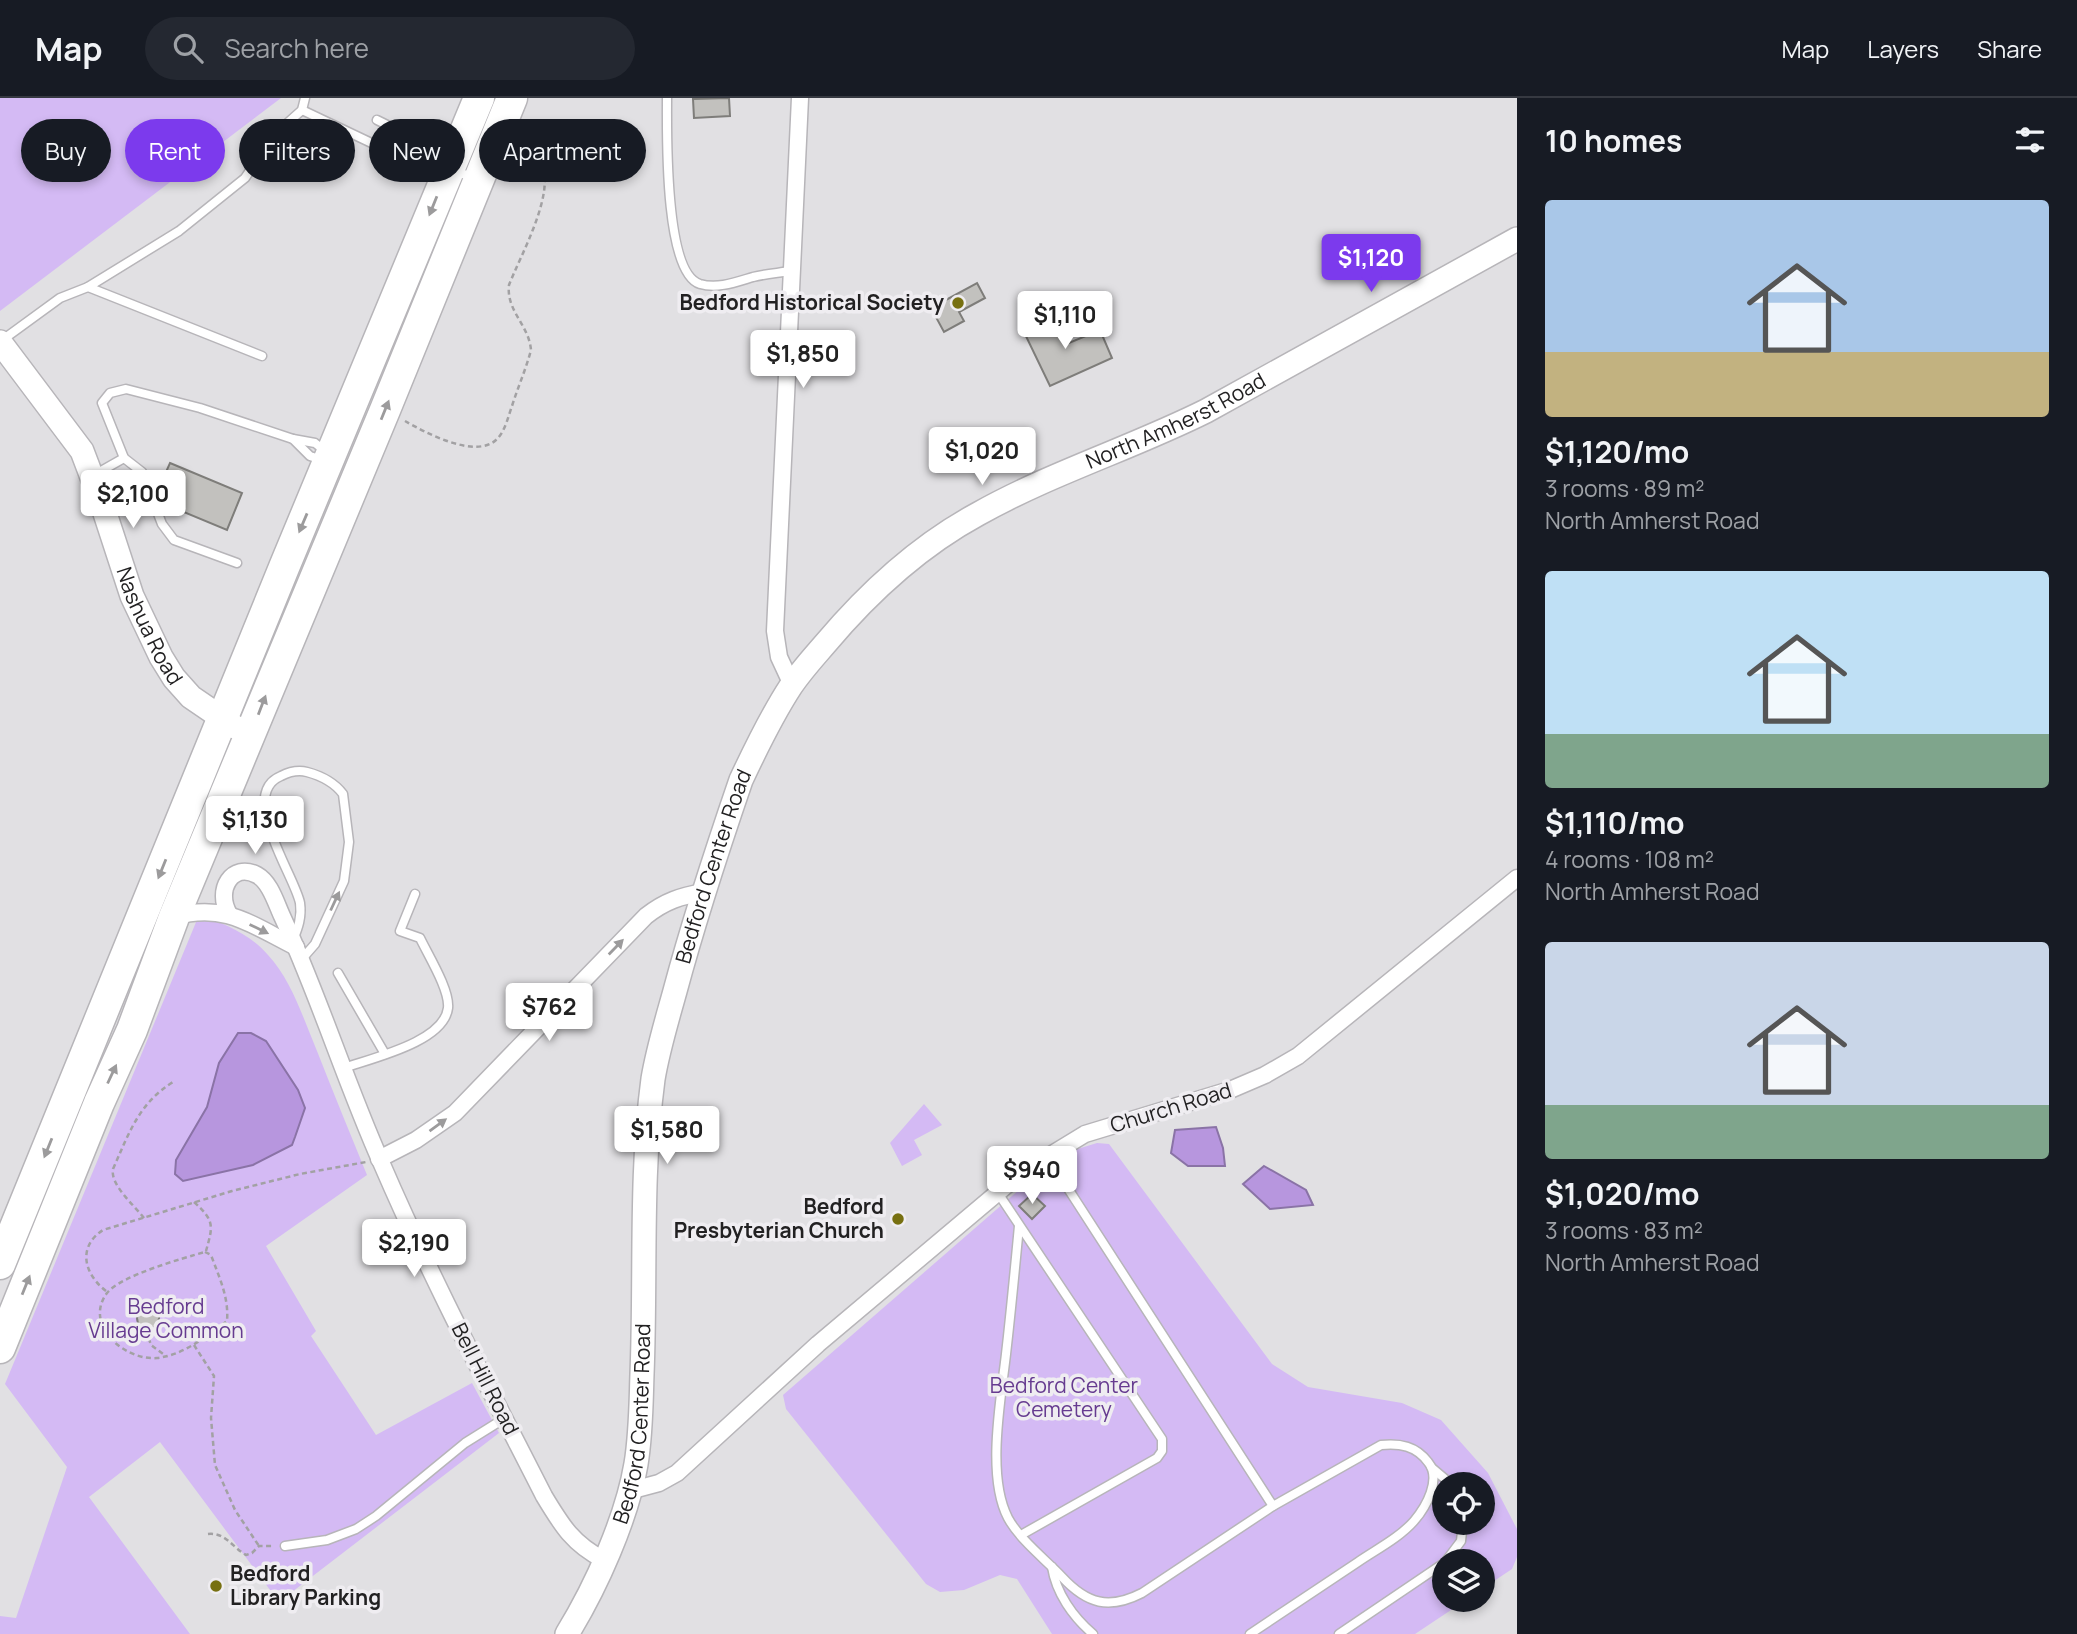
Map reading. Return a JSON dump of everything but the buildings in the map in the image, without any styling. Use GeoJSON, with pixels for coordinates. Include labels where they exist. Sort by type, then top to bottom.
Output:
{"type":"FeatureCollection","features":[{"type":"Feature","properties":{"kind":"highway"},"geometry":{"type":"LineString","coordinates":[[465,129],[478,98]]}},
{"type":"Feature","properties":{"kind":"highway"},"geometry":{"type":"LineString","coordinates":[[503,119],[512,98]]}},
{"type":"Feature","properties":{"kind":"highway"},"geometry":{"type":"LineString","coordinates":[[0,1264],[222,720],[344,467],[385,410],[479,177]]}},
{"type":"Feature","properties":{"kind":"highway"},"geometry":{"type":"LineString","coordinates":[[0,1348],[250,736],[444,182]]}},
{"type":"Feature","properties":{"kind":"street"},"geometry":{"type":"LineString","coordinates":[[792,685],[779,657],[775,632],[800,98]]}},
{"type":"Feature","properties":{"kind":"street","name":"North Amherst Road"},"geometry":{"type":"LineString","coordinates":[[792,685],[842,624],[885,581],[954,527],[1001,501],[1206,411],[1517,239]]}},
{"type":"Feature","properties":{"kind":"street","name":"Nashua Road"},"geometry":{"type":"LineString","coordinates":[[0,342],[82,451],[120,564],[150,638],[174,678],[191,697],[250,736]]}},
{"type":"Feature","properties":{"kind":"street","name":"Bedford Center Road"},"geometry":{"type":"LineString","coordinates":[[567,1634],[586,1602],[604,1560],[629,1491],[639,1440],[645,1299],[645,1173],[654,1077],[681,968],[741,780],[792,685]]}},
{"type":"Feature","properties":{"kind":"street","name":"Bell Hill Road"},"geometry":{"type":"LineString","coordinates":[[229,914],[222,903],[222,893],[227,882],[234,876],[244,872],[258,876],[267,884],[297,949],[379,1159],[418,1246],[544,1496],[562,1526],[578,1544],[604,1560]]}},
{"type":"Feature","properties":{"kind":"street","name":"Church Road"},"geometry":{"type":"LineString","coordinates":[[629,1491],[659,1483],[677,1473],[818,1344],[998,1193],[1047,1156],[1085,1134],[1209,1097],[1265,1075],[1298,1056],[1517,878]]}},
{"type":"Feature","properties":{"kind":"street"},"geometry":{"type":"LineString","coordinates":[[379,1159],[416,1140],[455,1113],[646,916],[682,895],[704,892]]}},
{"type":"Feature","properties":{"kind":"street"},"geometry":{"type":"LineString","coordinates":[[174,917],[208,911],[229,914],[297,949]]}},
{"type":"Feature","properties":{"kind":"lane"},"geometry":{"type":"LineString","coordinates":[[0,342],[60,298],[88,287],[179,231],[221,199],[245,178],[274,135],[302,110],[305,98]]}},
{"type":"Feature","properties":{"kind":"lane"},"geometry":{"type":"LineString","coordinates":[[667,98],[671,216],[681,258],[690,277],[697,283],[726,285],[790,271]]}},
{"type":"Feature","properties":{"kind":"lane"},"geometry":{"type":"LineString","coordinates":[[302,110],[369,143]]}},
{"type":"Feature","properties":{"kind":"lane"},"geometry":{"type":"LineString","coordinates":[[465,171],[479,177]]}},
{"type":"Feature","properties":{"kind":"lane"},"geometry":{"type":"LineString","coordinates":[[465,171],[479,177]]}},
{"type":"Feature","properties":{"kind":"lane"},"geometry":{"type":"LineString","coordinates":[[88,287],[262,356]]}},
{"type":"Feature","properties":{"kind":"lane"},"geometry":{"type":"LineString","coordinates":[[237,563],[174,540],[162,524],[142,472],[124,458],[102,403],[110,393],[126,389],[200,408],[293,439],[315,443],[344,467]]}},
{"type":"Feature","properties":{"kind":"lane"},"geometry":{"type":"LineString","coordinates":[[293,439],[314,459],[344,467]]}},
{"type":"Feature","properties":{"kind":"lane"},"geometry":{"type":"LineString","coordinates":[[92,477],[124,458]]}},
{"type":"Feature","properties":{"kind":"lane"},"geometry":{"type":"LineString","coordinates":[[303,771],[324,778],[343,794],[349,842],[344,881],[315,944],[297,949],[300,905],[274,841],[266,815],[265,798],[276,778],[303,771]]}},
{"type":"Feature","properties":{"kind":"lane"},"geometry":{"type":"LineString","coordinates":[[344,1068],[429,1036],[443,1022],[449,1007],[444,989],[420,938],[400,931],[415,894]]}},
{"type":"Feature","properties":{"kind":"lane"},"geometry":{"type":"LineString","coordinates":[[338,973],[385,1054]]}},
{"type":"Feature","properties":{"kind":"lane"},"geometry":{"type":"LineString","coordinates":[[1047,1156],[1273,1506]]}},
{"type":"Feature","properties":{"kind":"lane"},"geometry":{"type":"LineString","coordinates":[[998,1193],[1162,1439],[1163,1451],[1157,1458],[1021,1535]]}},
{"type":"Feature","properties":{"kind":"lane"},"geometry":{"type":"LineString","coordinates":[[1019,1226],[997,1445],[1003,1506],[1009,1520],[1021,1535],[1073,1589],[1086,1598],[1113,1604],[1128,1600],[1273,1506],[1381,1445],[1398,1443],[1410,1447],[1427,1460],[1437,1472]]}},
{"type":"Feature","properties":{"kind":"lane"},"geometry":{"type":"LineString","coordinates":[[285,1546],[327,1540],[356,1529],[376,1516],[465,1443],[505,1418]]}},
{"type":"Feature","properties":{"kind":"lane"},"geometry":{"type":"LineString","coordinates":[[1250,1634],[1403,1532],[1424,1508],[1432,1490],[1432,1468]]}},
{"type":"Feature","properties":{"kind":"lane"},"geometry":{"type":"LineString","coordinates":[[1052,1567],[1054,1582],[1060,1593],[1081,1623],[1093,1634]]}},
{"type":"Feature","properties":{"kind":"lane"},"geometry":{"type":"LineString","coordinates":[[1339,1634],[1432,1571]]}},
{"type":"Feature","properties":{"kind":"path"},"geometry":{"type":"LineString","coordinates":[[385,410],[430,435],[464,446],[488,445],[502,432],[531,350],[530,340],[511,307],[509,285],[538,214],[546,182]]}},
{"type":"Feature","properties":{"kind":"path"},"geometry":{"type":"LineString","coordinates":[[144,1218],[116,1183],[112,1175],[113,1169],[142,1109],[151,1097],[173,1083]]}},
{"type":"Feature","properties":{"kind":"path"},"geometry":{"type":"LineString","coordinates":[[108,1292],[96,1283],[86,1262],[87,1248],[93,1237],[103,1230],[300,1174],[379,1159]]}},
{"type":"Feature","properties":{"kind":"path"},"geometry":{"type":"LineString","coordinates":[[194,1202],[211,1221],[212,1230],[205,1252]]}},
{"type":"Feature","properties":{"kind":"path"},"geometry":{"type":"LineString","coordinates":[[205,1252],[211,1255],[224,1291],[228,1306],[227,1321],[194,1345],[166,1356],[154,1358],[137,1354],[112,1341],[105,1331],[101,1317],[101,1305],[108,1292],[126,1279],[205,1252]]}},
{"type":"Feature","properties":{"kind":"path"},"geometry":{"type":"LineString","coordinates":[[145,1330],[151,1345],[166,1356]]}},
{"type":"Feature","properties":{"kind":"path"},"geometry":{"type":"LineString","coordinates":[[194,1345],[214,1376],[211,1418],[215,1465],[235,1510],[259,1546]]}},
{"type":"Feature","properties":{"kind":"path"},"geometry":{"type":"LineString","coordinates":[[208,1534],[216,1533],[225,1537],[246,1555],[259,1546],[285,1546]]}},
{"type":"Feature","properties":{"kind":"green space"},"geometry":{"type":"Polygon","coordinates":[[[0,98],[281,98],[253,119],[239,119],[239,130],[225,140],[225,119],[125,119],[125,182],[170,182],[0,311],[0,98]]]}},
{"type":"Feature","properties":{"kind":"green space","name":"Bedford Village Common"},"geometry":{"type":"Polygon","coordinates":[[[199,915],[254,941],[284,976],[302,1013],[367,1175],[266,1246],[316,1331],[311,1336],[376,1435],[472,1383],[499,1433],[279,1602],[160,1442],[89,1497],[190,1634],[0,1634],[0,1616],[16,1618],[67,1467],[5,1384],[199,915]]]}},
{"type":"Feature","properties":{"kind":"green space"},"geometry":{"type":"Polygon","coordinates":[[[924,1104],[942,1125],[914,1140],[922,1155],[902,1166],[890,1143],[924,1104]]]}},
{"type":"Feature","properties":{"kind":"green space","name":"Bedford Center Cemetery"},"geometry":{"type":"Polygon","coordinates":[[[1097,1143],[1109,1144],[1272,1364],[1308,1387],[1402,1403],[1441,1420],[1487,1472],[1432,1472],[1432,1535],[1495,1535],[1495,1487],[1517,1529],[1517,1557],[1512,1569],[1495,1580],[1495,1549],[1432,1549],[1432,1612],[1448,1612],[1415,1634],[1052,1634],[1017,1579],[1000,1575],[964,1590],[940,1592],[926,1584],[786,1409],[783,1395],[1035,1176],[1071,1151],[1097,1143]]]}},
{"type":"Feature","properties":{"kind":"shaded area"},"geometry":{"type":"Polygon","coordinates":[[[238,1033],[251,1033],[266,1041],[298,1090],[305,1108],[295,1137],[292,1145],[253,1165],[183,1181],[175,1174],[176,1160],[207,1107],[219,1063],[238,1033]]]}},
{"type":"Feature","properties":{"kind":"shaded area"},"geometry":{"type":"Polygon","coordinates":[[[1216,1127],[1225,1166],[1188,1166],[1171,1153],[1175,1130],[1216,1127]]]}},
{"type":"Feature","properties":{"kind":"shaded area"},"geometry":{"type":"Polygon","coordinates":[[[1264,1166],[1306,1190],[1313,1205],[1270,1209],[1243,1184],[1264,1166]]]}},
{"type":"Feature","properties":{"kind":"place","name":"Bedford Historical Society"},"geometry":{"type":"Point","coordinates":[958,303]}},
{"type":"Feature","properties":{"kind":"place","name":"Bedford Presbyterian Church"},"geometry":{"type":"Point","coordinates":[898,1219]}},
{"type":"Feature","properties":{"kind":"place","name":"Bedford Library Parking"},"geometry":{"type":"Point","coordinates":[216,1586]}}]}
